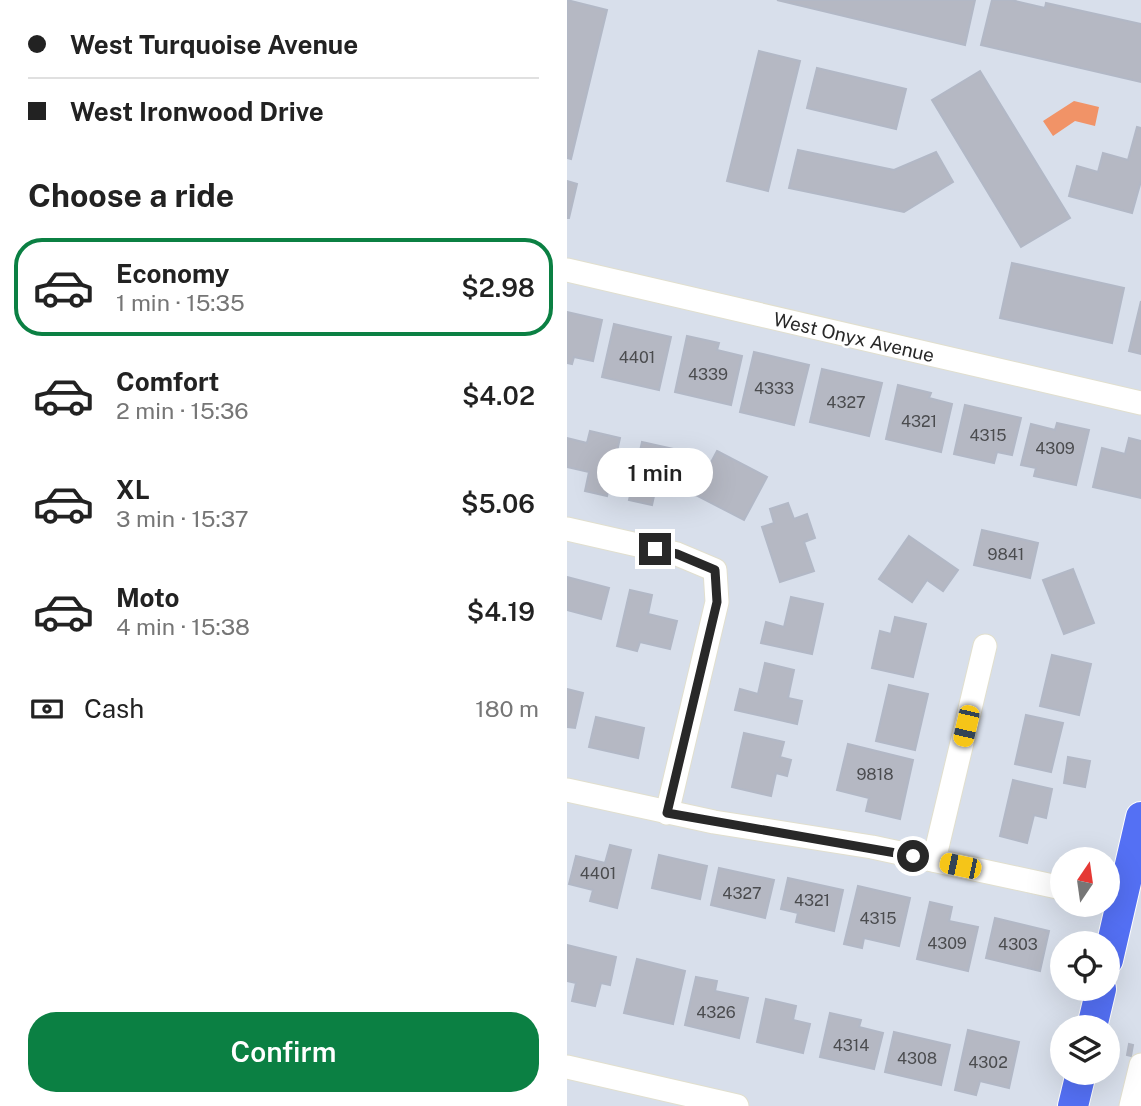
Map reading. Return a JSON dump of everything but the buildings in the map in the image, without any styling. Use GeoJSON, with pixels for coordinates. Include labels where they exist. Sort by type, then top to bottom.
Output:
{"type":"FeatureCollection","features":[{"type":"Feature","properties":{"kind":"main road"},"geometry":{"type":"LineString","coordinates":[[1120,883],[1141,817]]}},
{"type":"Feature","properties":{"kind":"main road"},"geometry":{"type":"LineString","coordinates":[[1073,1106],[1078,1085]]}},
{"type":"Feature","properties":{"kind":"street","name":"West Onyx Avenue"},"geometry":{"type":"LineString","coordinates":[[567,270],[1141,403]]}},
{"type":"Feature","properties":{"kind":"street"},"geometry":{"type":"LineString","coordinates":[[567,529],[677,554],[715,570],[717,602],[667,813]]}},
{"type":"Feature","properties":{"kind":"street"},"geometry":{"type":"LineString","coordinates":[[935,860],[985,646]]}},
{"type":"Feature","properties":{"kind":"street"},"geometry":{"type":"LineString","coordinates":[[567,790],[667,813],[872,847],[1050,885]]}},
{"type":"Feature","properties":{"kind":"street"},"geometry":{"type":"LineString","coordinates":[[1131,1106],[1141,1065]]}},
{"type":"Feature","properties":{"kind":"street"},"geometry":{"type":"LineString","coordinates":[[567,1067],[737,1106]]}},
{"type":"Feature","properties":{"kind":"shaded area"},"geometry":{"type":"Polygon","coordinates":[[[1074,101],[1099,107],[1095,126],[1075,121],[1053,136],[1043,121],[1074,101]]]}},
{"type":"Feature","properties":{"kind":"route"},"geometry":{"type":"LineString","coordinates":[[655,549],[677,554],[715,570],[717,602],[667,813],[913,856]]}}]}
